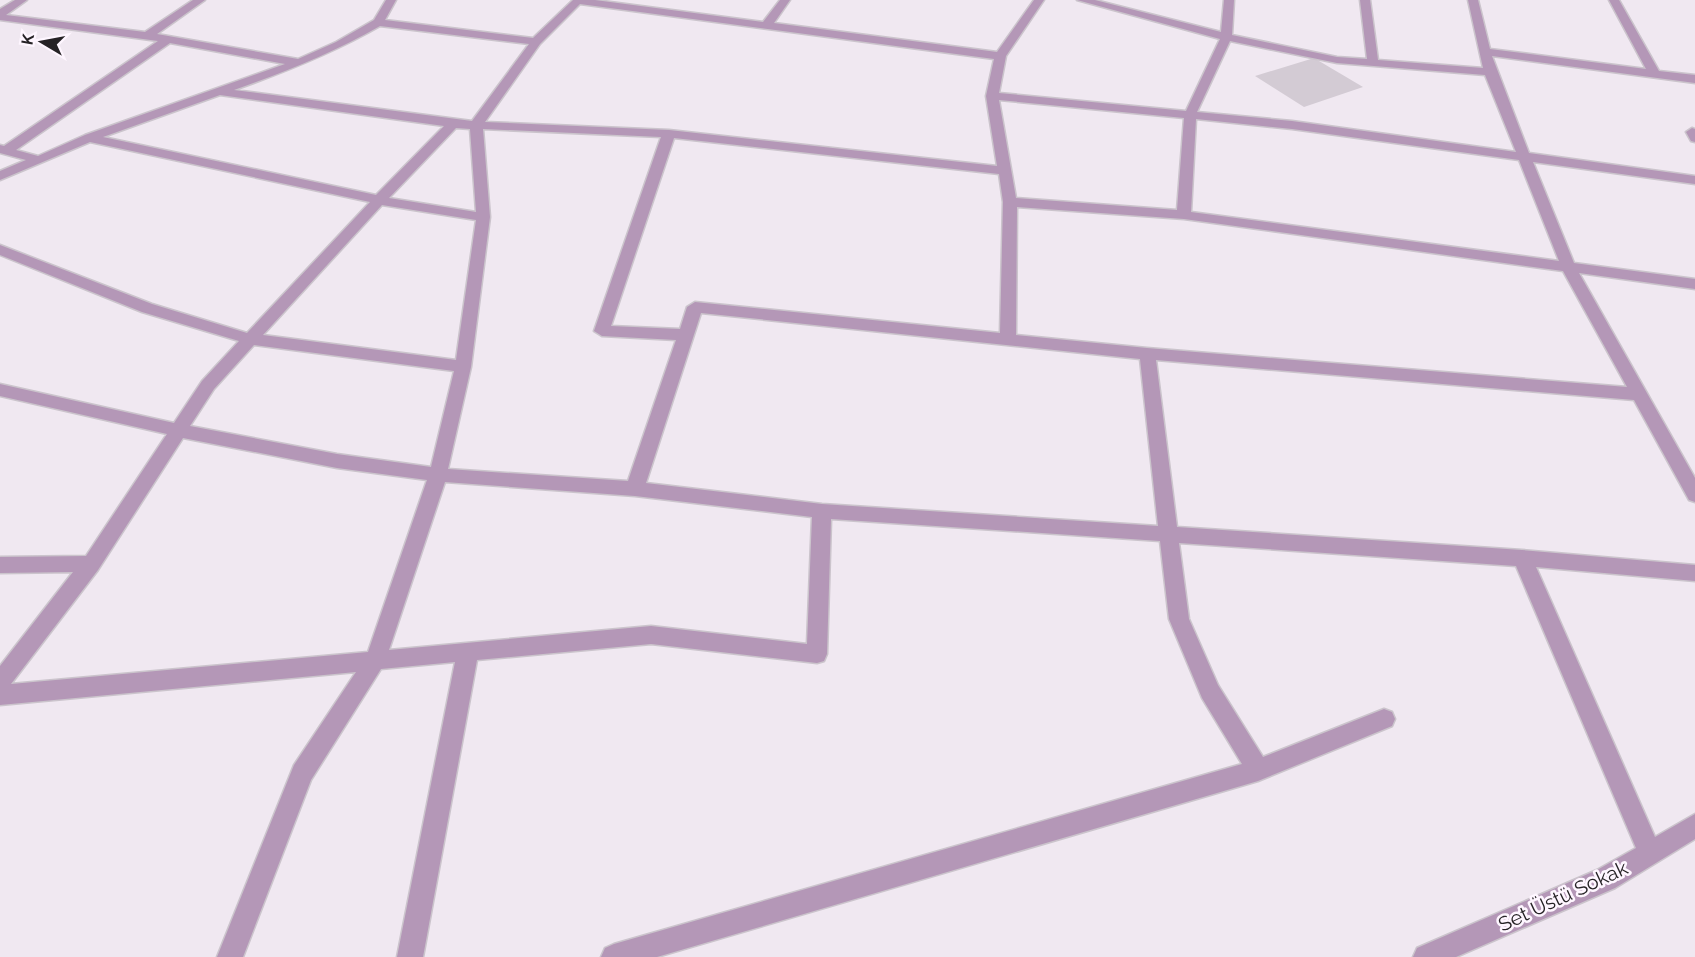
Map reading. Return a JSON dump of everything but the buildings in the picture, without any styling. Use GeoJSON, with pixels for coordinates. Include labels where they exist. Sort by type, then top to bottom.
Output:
{"type":"FeatureCollection","features":[{"type":"Feature","properties":{"kind":"street"},"geometry":{"type":"LineString","coordinates":[[0,15],[19,0]]}},
{"type":"Feature","properties":{"kind":"street"},"geometry":{"type":"LineString","coordinates":[[147,36],[200,0]]}},
{"type":"Feature","properties":{"kind":"street"},"geometry":{"type":"LineString","coordinates":[[0,176],[89,138],[298,63],[340,44],[378,22],[391,0]]}},
{"type":"Feature","properties":{"kind":"street"},"geometry":{"type":"LineString","coordinates":[[230,957],[302,773],[376,659],[438,475],[463,367],[483,217],[476,125],[536,42],[579,0],[1000,56]]}},
{"type":"Feature","properties":{"kind":"street"},"geometry":{"type":"LineString","coordinates":[[766,26],[785,0]]}},
{"type":"Feature","properties":{"kind":"street"},"geometry":{"type":"LineString","coordinates":[[1008,339],[1010,202],[992,96],[1000,56],[1039,0]]}},
{"type":"Feature","properties":{"kind":"street"},"geometry":{"type":"LineString","coordinates":[[1082,0],[1226,37],[1337,60],[1490,72]]}},
{"type":"Feature","properties":{"kind":"street"},"geometry":{"type":"LineString","coordinates":[[1184,215],[1190,115],[1226,37],[1229,0]]}},
{"type":"Feature","properties":{"kind":"street"},"geometry":{"type":"LineString","coordinates":[[1365,0],[1373,63]]}},
{"type":"Feature","properties":{"kind":"street"},"geometry":{"type":"LineString","coordinates":[[1473,0],[1490,72],[1569,266],[1637,394],[1695,495]]}},
{"type":"Feature","properties":{"kind":"street"},"geometry":{"type":"LineString","coordinates":[[1614,0],[1655,75]]}},
{"type":"Feature","properties":{"kind":"street"},"geometry":{"type":"LineString","coordinates":[[0,15],[147,36],[298,63]]}},
{"type":"Feature","properties":{"kind":"street"},"geometry":{"type":"LineString","coordinates":[[378,22],[536,42]]}},
{"type":"Feature","properties":{"kind":"street"},"geometry":{"type":"LineString","coordinates":[[4,150],[167,40]]}},
{"type":"Feature","properties":{"kind":"street"},"geometry":{"type":"LineString","coordinates":[[1484,52],[1695,79]]}},
{"type":"Feature","properties":{"kind":"street"},"geometry":{"type":"LineString","coordinates":[[217,92],[453,124],[669,134],[1003,171]]}},
{"type":"Feature","properties":{"kind":"street"},"geometry":{"type":"LineString","coordinates":[[992,96],[1190,115],[1524,156],[1695,180]]}},
{"type":"Feature","properties":{"kind":"street"},"geometry":{"type":"LineString","coordinates":[[0,682],[92,564],[208,385],[379,200],[453,124]]}},
{"type":"Feature","properties":{"kind":"street"},"geometry":{"type":"LineString","coordinates":[[669,134],[602,331],[684,334]]}},
{"type":"Feature","properties":{"kind":"street"},"geometry":{"type":"LineString","coordinates":[[89,138],[379,200],[483,217]]}},
{"type":"Feature","properties":{"kind":"street"},"geometry":{"type":"LineString","coordinates":[[4,150],[39,160]]}},
{"type":"Feature","properties":{"kind":"street"},"geometry":{"type":"LineString","coordinates":[[1010,202],[1184,215],[1695,284]]}},
{"type":"Feature","properties":{"kind":"street"},"geometry":{"type":"LineString","coordinates":[[0,250],[147,308],[249,339],[463,367]]}},
{"type":"Feature","properties":{"kind":"street"},"geometry":{"type":"LineString","coordinates":[[635,489],[684,334],[695,307],[1147,354],[1637,394]]}},
{"type":"Feature","properties":{"kind":"street"},"geometry":{"type":"LineString","coordinates":[[1147,354],[1179,619],[1210,691],[1258,770]]}},
{"type":"Feature","properties":{"kind":"street"},"geometry":{"type":"LineString","coordinates":[[0,390],[180,431],[337,461],[438,475],[635,489],[822,511],[1522,558],[1695,573]]}},
{"type":"Feature","properties":{"kind":"street"},"geometry":{"type":"LineString","coordinates":[[0,695],[651,635],[817,654],[822,511]]}},
{"type":"Feature","properties":{"kind":"street"},"geometry":{"type":"LineString","coordinates":[[1522,558],[1650,853]]}},
{"type":"Feature","properties":{"kind":"street"},"geometry":{"type":"LineString","coordinates":[[0,565],[92,564]]}},
{"type":"Feature","properties":{"kind":"street"},"geometry":{"type":"LineString","coordinates":[[410,957],[468,651]]}},
{"type":"Feature","properties":{"kind":"street"},"geometry":{"type":"LineString","coordinates":[[614,957],[1258,770],[1384,719]]}},
{"type":"Feature","properties":{"kind":"street","name":"Set Üstü Sokak"},"geometry":{"type":"LineString","coordinates":[[1426,957],[1606,879],[1695,826]]}}]}
